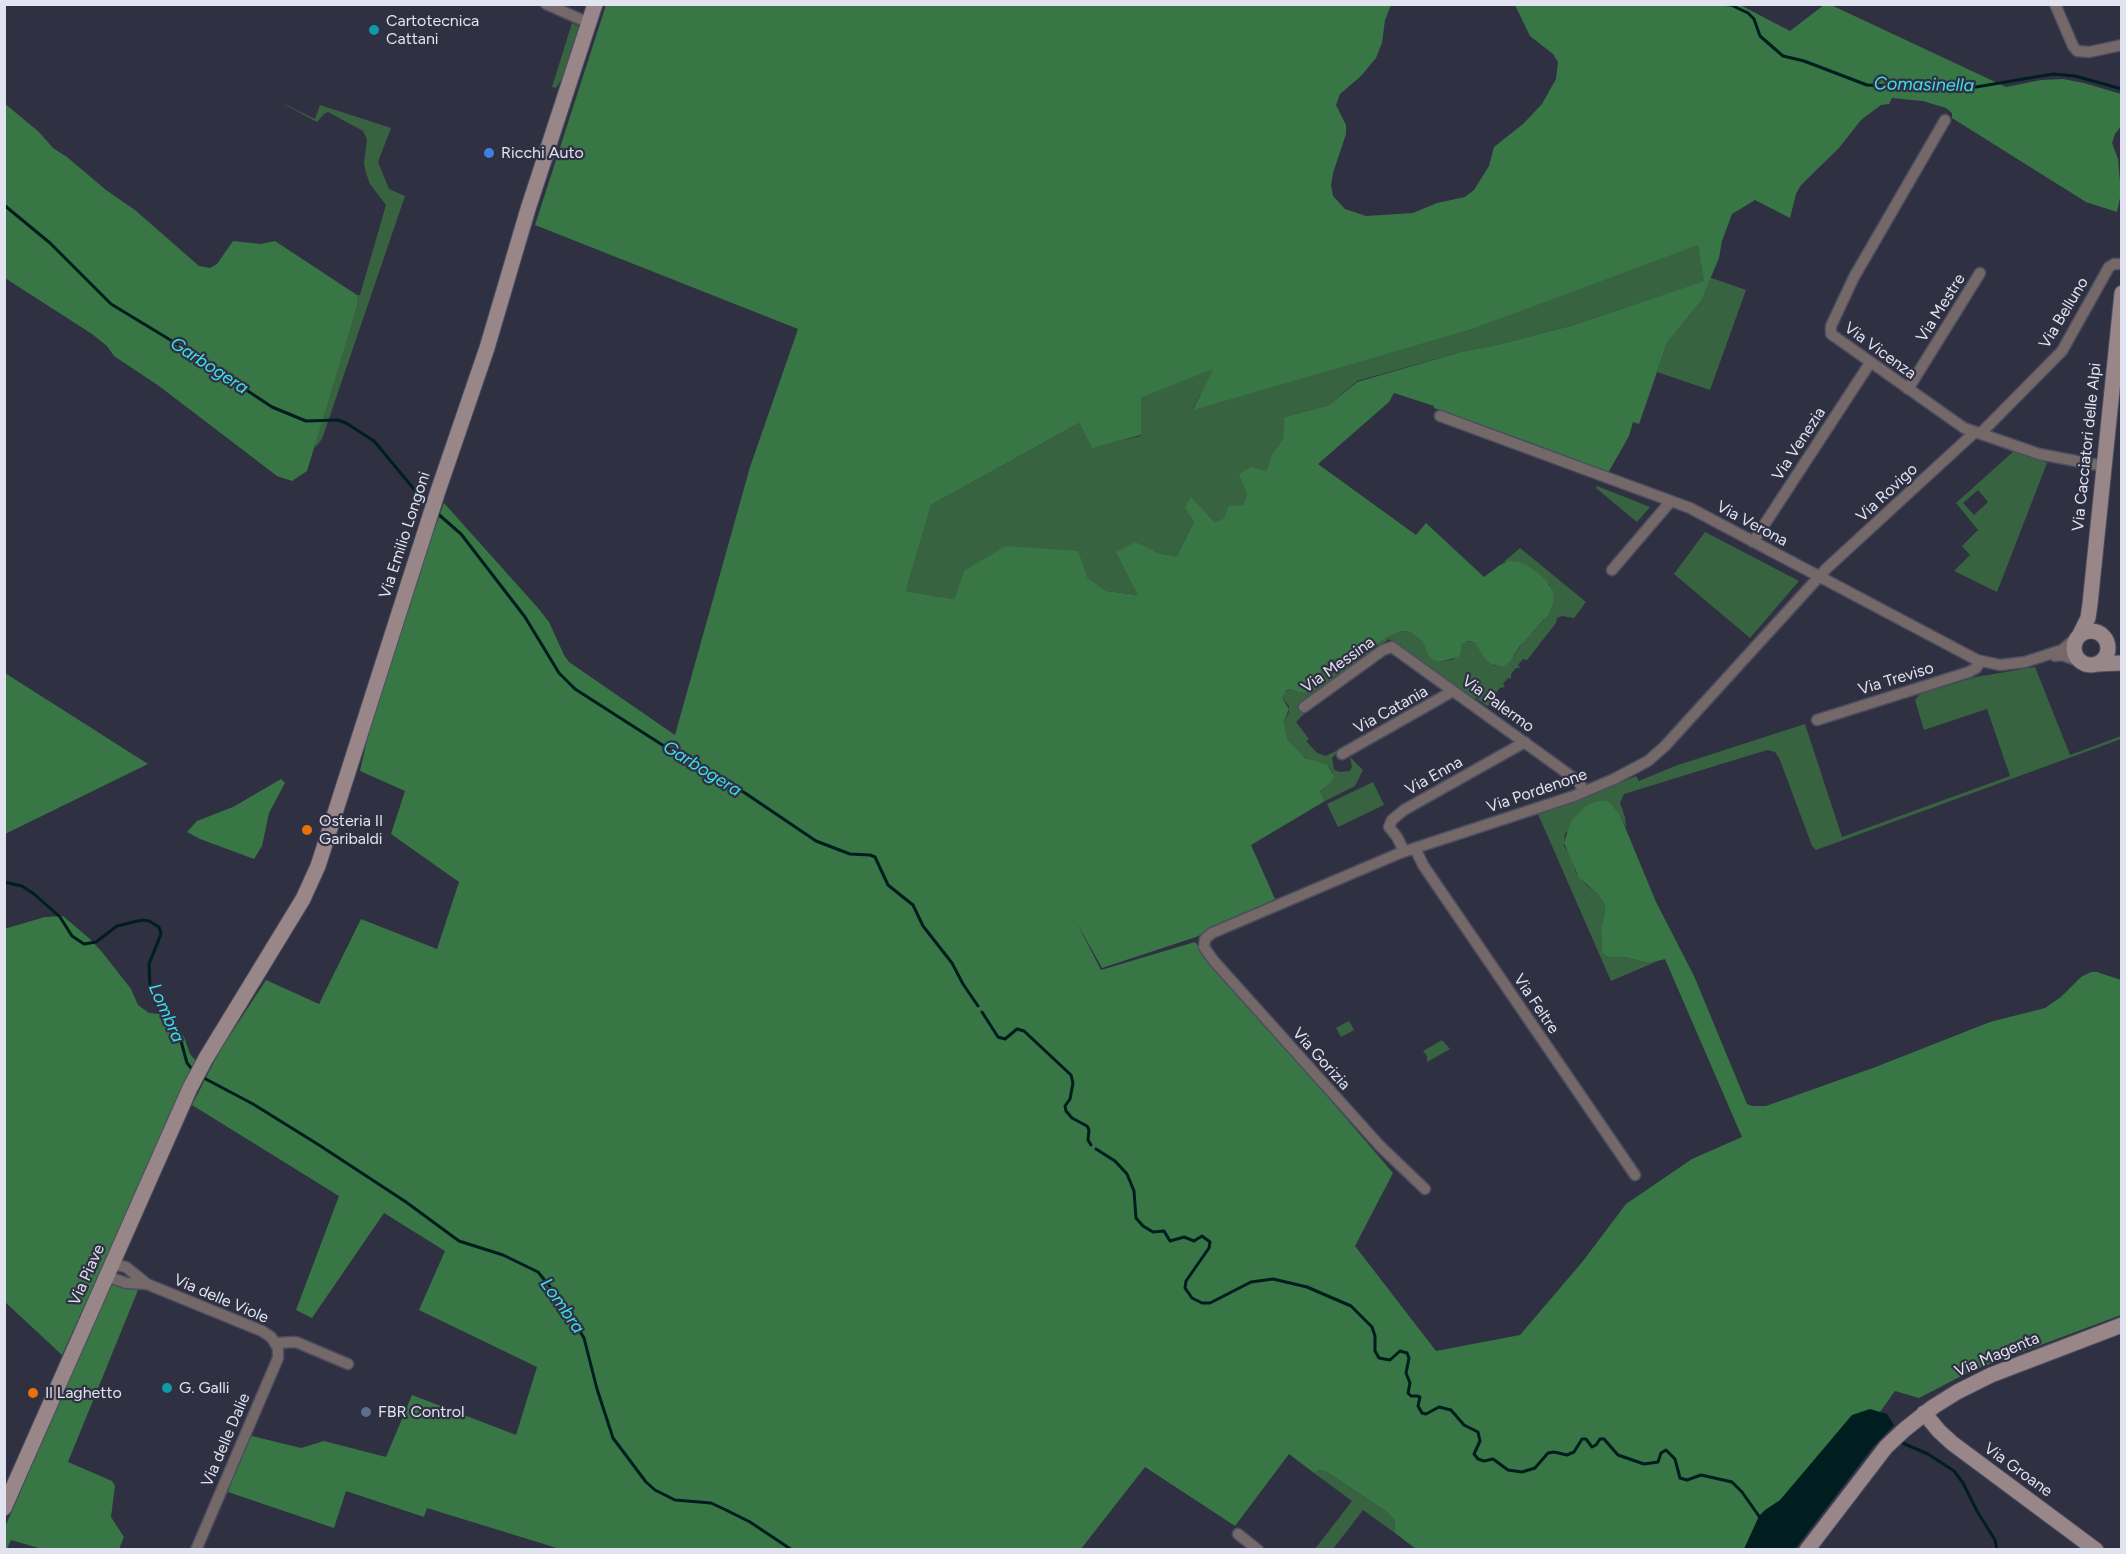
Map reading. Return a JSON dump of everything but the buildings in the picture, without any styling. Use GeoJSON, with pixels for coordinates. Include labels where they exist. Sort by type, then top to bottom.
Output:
{"type":"FeatureCollection","features":[{"type":"Feature","properties":{"kind":"street"},"geometry":{"type":"LineString","coordinates":[[546,4],[589,23]]}},
{"type":"Feature","properties":{"kind":"street","name":"Via Emilio Longoni"},"geometry":{"type":"LineString","coordinates":[[206,1058],[303,899],[318,866],[595,4]]}},
{"type":"Feature","properties":{"kind":"street"},"geometry":{"type":"LineString","coordinates":[[2055,4],[2076,51],[2086,53],[2120,47]]}},
{"type":"Feature","properties":{"kind":"street","name":"Via Vicenza"},"geometry":{"type":"LineString","coordinates":[[1945,120],[1854,277],[1830,328],[1832,336],[1956,423],[2039,454],[2103,466]]}},
{"type":"Feature","properties":{"kind":"street","name":"Via Belluno"},"geometry":{"type":"LineString","coordinates":[[1978,432],[2062,351],[2109,266],[2121,264]]}},
{"type":"Feature","properties":{"kind":"street","name":"Via Mestre"},"geometry":{"type":"LineString","coordinates":[[1908,389],[1980,273]]}},
{"type":"Feature","properties":{"kind":"street","name":"Via Cacciatori delle Alpi"},"geometry":{"type":"LineString","coordinates":[[2079,661],[2073,650],[2088,618],[2090,604],[2121,293]]}},
{"type":"Feature","properties":{"kind":"street","name":"Via Venezia"},"geometry":{"type":"LineString","coordinates":[[1753,542],[1870,363]]}},
{"type":"Feature","properties":{"kind":"street","name":"Via Verona"},"geometry":{"type":"LineString","coordinates":[[1440,416],[1690,508],[1962,654],[1981,662],[2012,664],[2042,657],[2062,650],[2078,636]]}},
{"type":"Feature","properties":{"kind":"street","name":"Via Rovigo"},"geometry":{"type":"LineString","coordinates":[[1820,577],[1827,568],[1978,432]]}},
{"type":"Feature","properties":{"kind":"street"},"geometry":{"type":"LineString","coordinates":[[1612,570],[1671,501]]}},
{"type":"Feature","properties":{"kind":"street","name":"Via Pordenone"},"geometry":{"type":"LineString","coordinates":[[1203,942],[1214,932],[1409,850],[1584,791],[1642,765],[1659,753],[1820,577]]}},
{"type":"Feature","properties":{"kind":"street","name":"Via Cacciatori delle Alpi"},"geometry":{"type":"LineString","coordinates":[[2090,604],[2093,621],[2104,638]]}},
{"type":"Feature","properties":{"kind":"street"},"geometry":{"type":"LineString","coordinates":[[2078,636],[2090,631],[2104,638],[2121,656]]}},
{"type":"Feature","properties":{"kind":"street"},"geometry":{"type":"LineString","coordinates":[[2097,664],[2107,654],[2104,638]]}},
{"type":"Feature","properties":{"kind":"street","name":"Via Palermo"},"geometry":{"type":"LineString","coordinates":[[1389,647],[1395,649],[1580,782],[1584,791]]}},
{"type":"Feature","properties":{"kind":"street","name":"Via Messina"},"geometry":{"type":"LineString","coordinates":[[1304,707],[1389,647]]}},
{"type":"Feature","properties":{"kind":"street","name":"Via Verona"},"geometry":{"type":"LineString","coordinates":[[2042,657],[2062,655],[2079,661]]}},
{"type":"Feature","properties":{"kind":"street"},"geometry":{"type":"LineString","coordinates":[[2079,661],[2088,665],[2121,663]]}},
{"type":"Feature","properties":{"kind":"street","name":"Via Treviso"},"geometry":{"type":"LineString","coordinates":[[1816,720],[1969,672],[1978,667],[1981,662]]}},
{"type":"Feature","properties":{"kind":"street","name":"Via Catania"},"geometry":{"type":"LineString","coordinates":[[1342,754],[1453,691]]}},
{"type":"Feature","properties":{"kind":"street","name":"Via Enna"},"geometry":{"type":"LineString","coordinates":[[1409,850],[1389,827],[1392,820],[1404,810],[1525,742]]}},
{"type":"Feature","properties":{"kind":"street","name":"Via Feltre"},"geometry":{"type":"LineString","coordinates":[[1409,850],[1423,865],[1635,1175]]}},
{"type":"Feature","properties":{"kind":"street","name":"Via Gorizia"},"geometry":{"type":"LineString","coordinates":[[1203,942],[1205,950],[1213,960],[1380,1146],[1425,1189]]}},
{"type":"Feature","properties":{"kind":"street","name":"Via Piave"},"geometry":{"type":"LineString","coordinates":[[4,1508],[182,1106],[206,1058]]}},
{"type":"Feature","properties":{"kind":"street","name":"Via delle Viole"},"geometry":{"type":"LineString","coordinates":[[109,1270],[126,1282],[147,1284],[262,1331],[276,1342],[296,1342],[348,1364]]}},
{"type":"Feature","properties":{"kind":"street","name":"Via Magenta"},"geometry":{"type":"LineString","coordinates":[[1808,1549],[1886,1447],[1924,1413],[1957,1392],[1991,1375],[2121,1325]]}},
{"type":"Feature","properties":{"kind":"street","name":"Via delle Dalie"},"geometry":{"type":"LineString","coordinates":[[195,1550],[278,1358],[276,1342]]}},
{"type":"Feature","properties":{"kind":"street","name":"Via Groane"},"geometry":{"type":"LineString","coordinates":[[1924,1413],[1952,1443],[2096,1550]]}},
{"type":"Feature","properties":{"kind":"street"},"geometry":{"type":"LineString","coordinates":[[1238,1534],[1258,1550]]}},
{"type":"Feature","properties":{"kind":"green space"},"geometry":{"type":"Polygon","coordinates":[[[606,5],[1391,5],[1376,58],[1361,76],[1340,94],[1336,105],[1346,125],[1346,134],[1333,173],[1331,185],[1333,196],[1345,209],[1366,216],[1413,213],[1437,203],[1465,197],[1474,190],[1489,166],[1494,147],[1523,124],[1542,104],[1556,79],[1558,62],[1553,54],[1530,36],[1515,5],[1740,5],[1790,31],[1824,5],[1831,5],[2006,87],[2041,80],[2063,79],[2121,94],[2121,126],[2112,143],[2118,159],[2120,182],[2117,212],[2086,202],[1952,118],[1952,113],[1946,108],[1923,101],[1892,98],[1889,104],[1881,105],[1861,120],[1839,148],[1801,185],[1796,194],[1790,218],[1755,200],[1732,214],[1722,241],[1719,258],[1701,301],[1667,343],[1639,424],[1633,422],[1629,436],[1608,473],[1434,408],[1434,406],[1394,393],[1389,402],[1318,464],[1416,535],[1426,523],[1484,577],[1509,561],[1519,562],[1532,568],[1546,580],[1553,591],[1554,600],[1549,614],[1503,667],[1491,664],[1483,657],[1475,643],[1469,641],[1461,644],[1458,657],[1439,662],[1434,661],[1428,655],[1422,641],[1410,632],[1402,631],[1386,638],[1355,660],[1335,659],[1327,663],[1321,671],[1319,680],[1306,692],[1290,689],[1286,691],[1282,698],[1289,709],[1284,721],[1287,739],[1305,758],[1327,764],[1334,776],[1332,782],[1320,791],[1325,801],[1251,845],[1275,899],[1196,937],[1102,968],[1077,923],[1101,970],[1195,942],[1393,1173],[1355,1246],[1436,1351],[1520,1335],[1583,1261],[1626,1204],[1692,1159],[1742,1137],[1665,959],[1649,963],[1624,957],[1608,957],[1602,953],[1601,927],[1605,912],[1604,903],[1597,893],[1579,878],[1564,843],[1571,821],[1586,806],[1598,801],[1608,801],[1620,815],[1656,902],[1694,976],[1747,1104],[1752,1106],[1766,1106],[1873,1068],[1990,1022],[2045,1008],[2061,997],[2081,977],[2091,972],[2121,980],[2121,1315],[1971,1371],[1919,1398],[1895,1391],[1782,1549],[1416,1549],[1395,1533],[1395,1521],[1387,1512],[1327,1472],[1320,1470],[1314,1473],[1289,1454],[1235,1526],[1145,1467],[1081,1549],[560,1549],[427,1508],[424,1517],[346,1491],[334,1528],[228,1492],[245,1444],[252,1436],[301,1448],[324,1441],[386,1457],[412,1395],[516,1435],[537,1367],[419,1310],[445,1251],[384,1213],[312,1318],[296,1310],[339,1196],[192,1105],[219,1052],[266,980],[319,1004],[361,919],[437,949],[459,882],[391,834],[405,791],[360,771],[375,704],[412,590],[444,503],[538,608],[549,622],[569,662],[675,735],[750,467],[798,329],[535,225],[606,5]],[[1698,245],[1473,329],[1193,410],[1213,369],[1141,398],[1141,435],[1092,448],[1079,423],[931,505],[906,591],[954,599],[964,571],[1006,546],[1078,551],[1087,577],[1106,591],[1138,595],[1116,552],[1136,542],[1161,554],[1177,556],[1194,522],[1185,507],[1191,497],[1214,522],[1224,518],[1229,506],[1243,505],[1247,494],[1239,474],[1251,467],[1266,471],[1272,454],[1283,439],[1284,417],[1329,405],[1357,382],[1461,352],[1574,325],[1704,281],[1698,245]]]}},
{"type":"Feature","properties":{"kind":"green space"},"geometry":{"type":"Polygon","coordinates":[[[572,23],[578,26],[579,32],[566,73],[556,88],[552,87],[572,23]]]}},
{"type":"Feature","properties":{"kind":"green space"},"geometry":{"type":"Polygon","coordinates":[[[278,101],[315,119],[320,105],[391,128],[378,162],[389,189],[405,196],[322,439],[315,448],[316,437],[358,303],[357,295],[360,295],[386,205],[370,184],[366,173],[364,163],[367,139],[363,131],[328,112],[317,122],[278,101]]]}},
{"type":"Feature","properties":{"kind":"green space"},"geometry":{"type":"Polygon","coordinates":[[[4,103],[39,132],[53,148],[135,210],[199,266],[210,268],[217,264],[233,241],[261,244],[275,241],[357,295],[358,303],[307,471],[292,481],[277,476],[159,386],[114,356],[107,346],[92,334],[5,278],[4,103]]]}},
{"type":"Feature","properties":{"kind":"green space"},"geometry":{"type":"Polygon","coordinates":[[[1698,244],[1705,281],[1574,325],[1461,352],[1357,381],[1329,405],[1284,417],[1283,439],[1272,454],[1266,471],[1247,494],[1243,505],[1214,522],[1194,522],[1177,556],[1161,554],[1136,542],[1139,595],[1106,591],[1087,577],[964,571],[954,599],[906,591],[931,505],[1079,423],[1092,447],[1141,436],[1141,398],[1214,368],[1193,409],[1473,329],[1698,244]]]}},
{"type":"Feature","properties":{"kind":"green space"},"geometry":{"type":"Polygon","coordinates":[[[1709,277],[1746,290],[1710,390],[1657,372],[1667,343],[1701,301],[1709,277]]]}},
{"type":"Feature","properties":{"kind":"green space"},"geometry":{"type":"Polygon","coordinates":[[[2015,450],[2047,463],[1997,592],[1954,571],[1970,555],[1962,546],[1978,530],[1956,503],[2015,450]],[[1978,490],[1963,503],[1974,515],[1988,502],[1978,490]]]}},
{"type":"Feature","properties":{"kind":"green space"},"geometry":{"type":"Polygon","coordinates":[[[1597,486],[1650,507],[1637,522],[1596,488],[1597,486]]]}},
{"type":"Feature","properties":{"kind":"green space"},"geometry":{"type":"Polygon","coordinates":[[[1705,532],[1799,581],[1750,638],[1674,574],[1705,532]]]}},
{"type":"Feature","properties":{"kind":"green space"},"geometry":{"type":"Polygon","coordinates":[[[1520,548],[1586,602],[1574,618],[1562,616],[1557,618],[1556,623],[1527,660],[1523,659],[1518,665],[1520,668],[1516,668],[1511,674],[1511,679],[1508,678],[1503,684],[1505,687],[1500,688],[1495,694],[1497,697],[1487,706],[1476,698],[1473,700],[1389,639],[1304,703],[1304,712],[1307,711],[1296,722],[1309,739],[1306,741],[1317,753],[1326,756],[1342,748],[1332,758],[1334,770],[1350,771],[1352,767],[1350,757],[1363,770],[1355,786],[1325,801],[1320,791],[1332,782],[1333,773],[1327,764],[1300,755],[1287,739],[1284,721],[1289,712],[1289,706],[1282,698],[1284,693],[1290,689],[1298,692],[1320,677],[1327,663],[1335,659],[1355,660],[1386,638],[1402,631],[1410,632],[1422,641],[1428,655],[1434,661],[1454,659],[1461,644],[1466,641],[1475,643],[1483,657],[1495,666],[1513,657],[1523,642],[1544,620],[1554,600],[1550,585],[1532,568],[1504,562],[1500,565],[1520,548]]]}},
{"type":"Feature","properties":{"kind":"green space"},"geometry":{"type":"Polygon","coordinates":[[[2035,667],[2070,755],[2121,736],[2121,739],[1816,850],[1812,846],[1780,760],[1775,752],[1767,750],[1624,794],[1620,803],[1626,828],[1620,815],[1565,833],[1564,846],[1571,857],[1576,873],[1604,903],[1605,912],[1601,927],[1602,953],[1608,957],[1624,957],[1649,963],[1658,961],[1611,981],[1538,814],[1582,799],[1636,776],[1639,781],[1675,766],[1805,724],[1842,837],[2010,776],[1987,709],[1924,730],[1915,700],[1920,694],[1976,677],[2035,667]]]}},
{"type":"Feature","properties":{"kind":"green space"},"geometry":{"type":"Polygon","coordinates":[[[5,673],[148,764],[5,834],[5,673]]]}},
{"type":"Feature","properties":{"kind":"green space"},"geometry":{"type":"Polygon","coordinates":[[[281,779],[285,783],[269,813],[262,846],[254,859],[187,832],[197,821],[233,807],[281,779]]]}},
{"type":"Feature","properties":{"kind":"green space"},"geometry":{"type":"Polygon","coordinates":[[[1373,782],[1384,805],[1338,827],[1327,804],[1373,782]]]}},
{"type":"Feature","properties":{"kind":"green space"},"geometry":{"type":"Polygon","coordinates":[[[63,916],[102,952],[131,989],[138,1005],[149,1013],[160,1014],[175,1024],[196,1061],[62,1355],[5,1302],[4,929],[45,917],[63,916]]]}},
{"type":"Feature","properties":{"kind":"green space"},"geometry":{"type":"Polygon","coordinates":[[[1349,1021],[1354,1030],[1341,1037],[1336,1028],[1349,1021]]]}},
{"type":"Feature","properties":{"kind":"green space"},"geometry":{"type":"Polygon","coordinates":[[[1442,1040],[1450,1049],[1427,1062],[1427,1056],[1423,1051],[1442,1040]]]}},
{"type":"Feature","properties":{"kind":"green space"},"geometry":{"type":"Polygon","coordinates":[[[111,1284],[138,1290],[68,1462],[112,1481],[115,1486],[111,1517],[124,1537],[119,1549],[42,1549],[11,1540],[5,1550],[5,1527],[111,1284]]]}},
{"type":"Feature","properties":{"kind":"green space"},"geometry":{"type":"Polygon","coordinates":[[[1320,1470],[1327,1472],[1387,1512],[1395,1521],[1395,1533],[1363,1510],[1333,1549],[1315,1549],[1352,1501],[1314,1473],[1320,1470]]]}},
{"type":"Feature","properties":{"kind":"shaded area"},"geometry":{"type":"Polygon","coordinates":[[[1870,1409],[1887,1414],[1894,1425],[1873,1447],[1795,1549],[1744,1549],[1759,1516],[1780,1500],[1852,1415],[1870,1409]]]}},
{"type":"Feature","properties":{"kind":"waterway","name":"Comasinella"},"geometry":{"type":"LineString","coordinates":[[1716,4],[1731,5],[1748,13],[1754,19],[1760,36],[1783,56],[1804,61],[1867,85],[1887,86],[1929,82],[1976,87],[2053,74],[2075,76],[2122,89]]}},
{"type":"Feature","properties":{"kind":"waterway","name":"Garbogera"},"geometry":{"type":"LineString","coordinates":[[4,205],[50,243],[111,304],[177,344],[272,407],[306,421],[338,420],[374,441],[423,500]]}},
{"type":"Feature","properties":{"kind":"waterway","name":"Garbogera"},"geometry":{"type":"LineString","coordinates":[[437,513],[461,534],[525,617],[559,673],[575,689],[664,746],[745,793],[816,841],[850,854],[875,857],[888,885],[913,905],[923,926],[952,963],[978,1006]]}},
{"type":"Feature","properties":{"kind":"waterway","name":"Lombra"},"geometry":{"type":"LineString","coordinates":[[4,882],[22,886],[34,894],[60,917],[72,936],[84,944],[96,942],[117,926],[142,920],[159,927],[161,934],[149,964],[150,987],[155,1003],[181,1041],[187,1063],[192,1069]]}},
{"type":"Feature","properties":{"kind":"waterway","name":"Garbogera"},"geometry":{"type":"LineString","coordinates":[[982,1012],[998,1037],[1005,1039],[1017,1029],[1024,1031],[1071,1075],[1073,1083],[1070,1099],[1065,1106],[1066,1111],[1072,1118],[1087,1126],[1088,1140],[1091,1145]]}},
{"type":"Feature","properties":{"kind":"waterway","name":"Lombra"},"geometry":{"type":"LineString","coordinates":[[202,1077],[253,1104],[319,1145],[406,1202],[459,1241],[503,1255],[538,1272],[561,1300],[584,1338],[613,1438],[646,1482],[655,1490],[675,1500],[711,1503],[724,1509],[750,1522],[792,1550]]}},
{"type":"Feature","properties":{"kind":"waterway","name":"Garbogera"},"geometry":{"type":"LineString","coordinates":[[1096,1149],[1115,1161],[1127,1174],[1134,1191],[1136,1218],[1143,1226],[1153,1232],[1164,1231],[1170,1241],[1184,1237],[1194,1241],[1202,1236],[1210,1242],[1209,1248],[1186,1281],[1185,1288],[1192,1298],[1202,1303],[1210,1303],[1251,1282],[1273,1279],[1307,1287],[1351,1306],[1372,1327],[1375,1336],[1375,1351],[1379,1358],[1390,1360],[1400,1351],[1407,1353],[1409,1358],[1406,1373],[1410,1383],[1408,1393],[1411,1396],[1420,1397],[1418,1406],[1422,1413],[1426,1414],[1439,1407],[1451,1410],[1464,1425],[1478,1432],[1480,1441],[1474,1454],[1478,1459],[1484,1461],[1493,1459],[1508,1470],[1522,1472],[1535,1468],[1548,1453],[1567,1455],[1574,1452],[1582,1439],[1586,1439],[1592,1447],[1600,1439],[1604,1439],[1618,1455],[1644,1464],[1658,1462],[1661,1453],[1666,1450],[1675,1459],[1680,1478],[1687,1480],[1701,1475],[1732,1482],[1761,1519]]}},
{"type":"Feature","properties":{"kind":"waterway"},"geometry":{"type":"LineString","coordinates":[[1900,1442],[1928,1454],[1954,1471],[1995,1540],[1997,1550]]}},
{"type":"Feature","properties":{"kind":"place","name":"Cartotecnica Cattani"},"geometry":{"type":"Point","coordinates":[374,30]}},
{"type":"Feature","properties":{"kind":"place","name":"Ricchi Auto"},"geometry":{"type":"Point","coordinates":[489,153]}},
{"type":"Feature","properties":{"kind":"place","name":"Osteria Il Garibaldi"},"geometry":{"type":"Point","coordinates":[307,830]}},
{"type":"Feature","properties":{"kind":"place","name":"G. Galli"},"geometry":{"type":"Point","coordinates":[167,1388]}},
{"type":"Feature","properties":{"kind":"place","name":"Il Laghetto"},"geometry":{"type":"Point","coordinates":[33,1393]}},
{"type":"Feature","properties":{"kind":"place","name":"FBR Control"},"geometry":{"type":"Point","coordinates":[366,1412]}}]}
